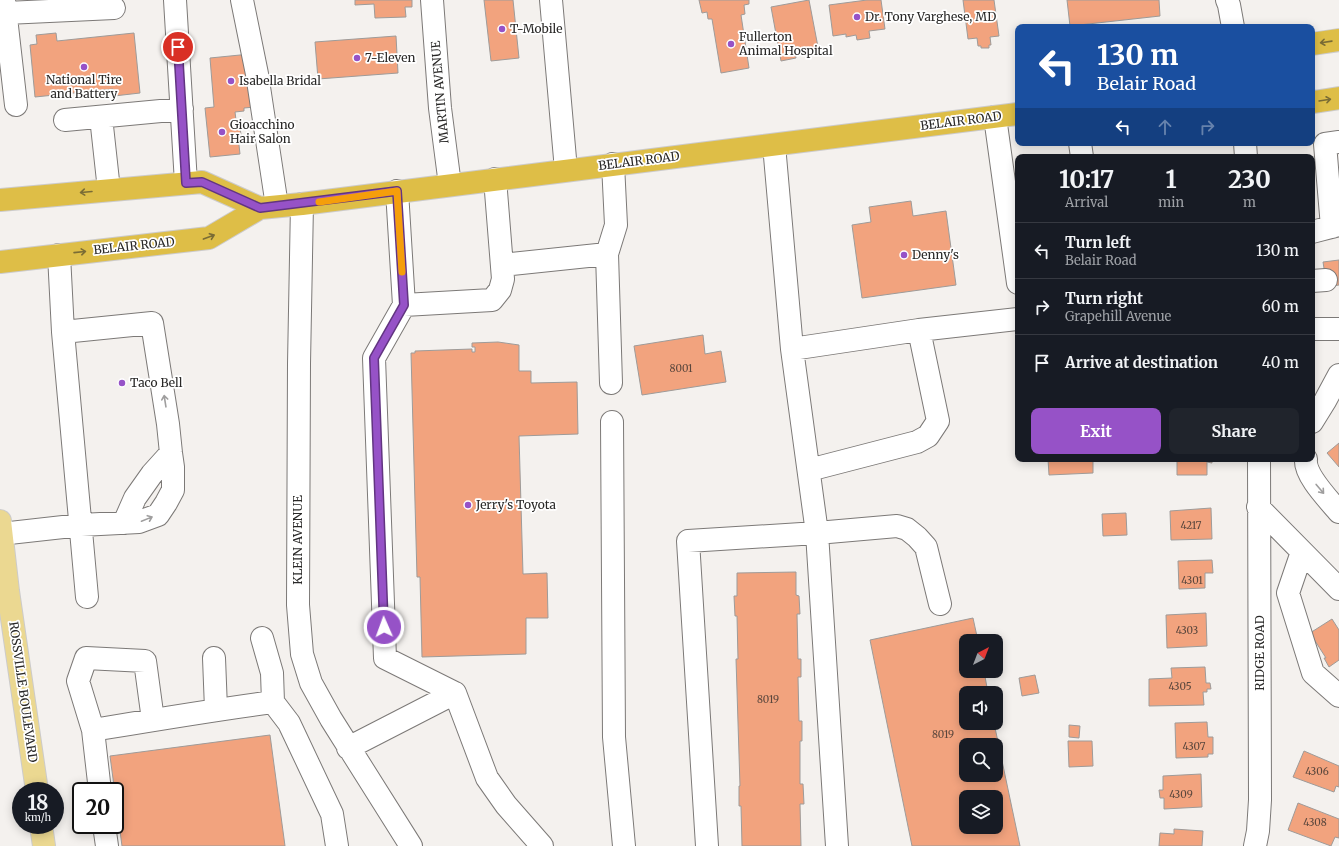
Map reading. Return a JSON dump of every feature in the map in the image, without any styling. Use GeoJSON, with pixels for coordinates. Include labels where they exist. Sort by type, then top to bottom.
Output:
{"type":"FeatureCollection","features":[{"type":"Feature","properties":{"kind":"highway"},"geometry":{"type":"LineString","coordinates":[[1315,44],[1339,40]]}},
{"type":"Feature","properties":{"kind":"highway"},"geometry":{"type":"LineString","coordinates":[[1315,102],[1339,98]]}},
{"type":"Feature","properties":{"kind":"highway","name":"BELAIR ROAD"},"geometry":{"type":"LineString","coordinates":[[0,262],[209,238],[268,207],[302,204],[1015,114]]}},
{"type":"Feature","properties":{"kind":"highway","name":"BELAIR ROAD"},"geometry":{"type":"LineString","coordinates":[[0,200],[202,182],[268,207]]}},
{"type":"Feature","properties":{"kind":"main road","name":"ROSSVILLE BOULEVARD"},"geometry":{"type":"LineString","coordinates":[[1,530],[8,591],[36,782]]}},
{"type":"Feature","properties":{"kind":"main road"},"geometry":{"type":"LineString","coordinates":[[42,834],[44,846]]}},
{"type":"Feature","properties":{"kind":"street"},"geometry":{"type":"LineString","coordinates":[[175,0],[186,183]]}},
{"type":"Feature","properties":{"kind":"street"},"geometry":{"type":"LineString","coordinates":[[242,0],[257,74],[268,155],[268,207]]}},
{"type":"Feature","properties":{"kind":"street","name":"MARTIN AVENUE"},"geometry":{"type":"LineString","coordinates":[[432,0],[440,108],[450,185]]}},
{"type":"Feature","properties":{"kind":"street"},"geometry":{"type":"LineString","coordinates":[[551,0],[566,170]]}},
{"type":"Feature","properties":{"kind":"street"},"geometry":{"type":"LineString","coordinates":[[1227,0],[1232,24]]}},
{"type":"Feature","properties":{"kind":"street"},"geometry":{"type":"LineString","coordinates":[[16,105],[5,7],[114,8]]}},
{"type":"Feature","properties":{"kind":"street"},"geometry":{"type":"LineString","coordinates":[[65,120],[182,109]]}},
{"type":"Feature","properties":{"kind":"street"},"geometry":{"type":"LineString","coordinates":[[101,117],[109,190]]}},
{"type":"Feature","properties":{"kind":"street"},"geometry":{"type":"LineString","coordinates":[[995,117],[1015,260]]}},
{"type":"Feature","properties":{"kind":"street"},"geometry":{"type":"LineString","coordinates":[[1328,228],[1325,144],[1339,142]]}},
{"type":"Feature","properties":{"kind":"street"},"geometry":{"type":"LineString","coordinates":[[774,145],[792,349],[817,533],[837,846]]}},
{"type":"Feature","properties":{"kind":"street"},"geometry":{"type":"LineString","coordinates":[[611,383],[607,254],[616,224],[613,164]]}},
{"type":"Feature","properties":{"kind":"street"},"geometry":{"type":"LineString","coordinates":[[404,305],[492,300],[500,290],[503,279],[495,179]]}},
{"type":"Feature","properties":{"kind":"street"},"geometry":{"type":"LineString","coordinates":[[397,191],[404,305],[374,358],[386,658],[455,694],[487,778],[506,805],[542,846]]}},
{"type":"Feature","properties":{"kind":"street","name":"KLEIN AVENUE"},"geometry":{"type":"LineString","coordinates":[[302,204],[299,364],[298,605],[302,654],[311,683],[348,748],[411,846]]}},
{"type":"Feature","properties":{"kind":"street"},"geometry":{"type":"LineString","coordinates":[[502,265],[607,254]]}},
{"type":"Feature","properties":{"kind":"street"},"geometry":{"type":"LineString","coordinates":[[59,255],[63,332],[87,597]]}},
{"type":"Feature","properties":{"kind":"street"},"geometry":{"type":"LineString","coordinates":[[792,349],[919,330],[1015,318]]}},
{"type":"Feature","properties":{"kind":"street"},"geometry":{"type":"LineString","coordinates":[[1,530],[139,522],[158,515],[173,490],[173,466],[168,424],[152,323],[63,332]]}},
{"type":"Feature","properties":{"kind":"street"},"geometry":{"type":"LineString","coordinates":[[1315,329],[1339,329]]}},
{"type":"Feature","properties":{"kind":"street"},"geometry":{"type":"LineString","coordinates":[[809,470],[917,442],[928,436],[938,421],[919,330]]}},
{"type":"Feature","properties":{"kind":"street"},"geometry":{"type":"LineString","coordinates":[[1315,417],[1339,375]]}},
{"type":"Feature","properties":{"kind":"street"},"geometry":{"type":"LineString","coordinates":[[612,422],[614,737],[624,846]]}},
{"type":"Feature","properties":{"kind":"street"},"geometry":{"type":"LineString","coordinates":[[124,523],[135,498],[152,474],[171,453]]}},
{"type":"Feature","properties":{"kind":"street","name":"RIDGE ROAD"},"geometry":{"type":"LineString","coordinates":[[1255,846],[1258,831],[1260,800],[1259,462]]}},
{"type":"Feature","properties":{"kind":"street"},"geometry":{"type":"LineString","coordinates":[[1306,462],[1312,480],[1339,512]]}},
{"type":"Feature","properties":{"kind":"street"},"geometry":{"type":"LineString","coordinates":[[1258,507],[1339,589]]}},
{"type":"Feature","properties":{"kind":"street"},"geometry":{"type":"LineString","coordinates":[[707,846],[688,541],[817,533],[897,526],[907,529],[926,547],[940,604]]}},
{"type":"Feature","properties":{"kind":"street"},"geometry":{"type":"LineString","coordinates":[[1302,552],[1288,593],[1313,673],[1339,696]]}},
{"type":"Feature","properties":{"kind":"street"},"geometry":{"type":"LineString","coordinates":[[262,638],[272,673],[272,702],[289,723],[332,814],[337,846]]}},
{"type":"Feature","properties":{"kind":"street"},"geometry":{"type":"LineString","coordinates":[[99,782],[93,730],[78,681],[86,658],[145,662],[153,720]]}},
{"type":"Feature","properties":{"kind":"street"},"geometry":{"type":"LineString","coordinates":[[214,658],[216,709]]}},
{"type":"Feature","properties":{"kind":"street"},"geometry":{"type":"LineString","coordinates":[[348,748],[455,694]]}},
{"type":"Feature","properties":{"kind":"street"},"geometry":{"type":"LineString","coordinates":[[93,730],[216,709],[272,702]]}},
{"type":"Feature","properties":{"kind":"street"},"geometry":{"type":"LineString","coordinates":[[105,834],[107,846]]}},
{"type":"Feature","properties":{"kind":"building"},"geometry":{"type":"Polygon","coordinates":[[[355,0],[412,0],[412,7],[405,7],[406,17],[375,18],[374,4],[355,5],[355,0]]]}},
{"type":"Feature","properties":{"kind":"building"},"geometry":{"type":"Polygon","coordinates":[[[484,0],[513,0],[519,58],[491,61],[484,0]]]}},
{"type":"Feature","properties":{"kind":"building","name":"Fullerton Animal Hospital"},"geometry":{"type":"Polygon","coordinates":[[[699,0],[749,0],[749,4],[744,5],[745,14],[741,15],[749,68],[721,73],[712,19],[708,19],[707,12],[702,13],[699,0]]]}},
{"type":"Feature","properties":{"kind":"building"},"geometry":{"type":"Polygon","coordinates":[[[809,0],[818,47],[795,51],[796,58],[781,61],[771,7],[809,0]]]}},
{"type":"Feature","properties":{"kind":"building","name":"Dr. Tony Varghese, MD"},"geometry":{"type":"Polygon","coordinates":[[[867,0],[881,0],[885,29],[869,31],[870,38],[857,40],[856,35],[846,37],[846,34],[833,36],[829,5],[867,0]]]}},
{"type":"Feature","properties":{"kind":"building"},"geometry":{"type":"Polygon","coordinates":[[[963,0],[994,0],[999,36],[990,37],[991,45],[989,45],[989,48],[981,48],[981,46],[978,46],[977,38],[968,39],[963,0]]]}},
{"type":"Feature","properties":{"kind":"building"},"geometry":{"type":"Polygon","coordinates":[[[1067,0],[1159,0],[1160,16],[1088,24],[1070,24],[1067,0]]]}},
{"type":"Feature","properties":{"kind":"building","name":"National Tire and Battery"},"geometry":{"type":"Polygon","coordinates":[[[56,33],[57,41],[134,33],[140,93],[114,96],[113,89],[35,97],[30,45],[37,44],[36,35],[56,33]]]}},
{"type":"Feature","properties":{"kind":"building","name":"7-Eleven"},"geometry":{"type":"Polygon","coordinates":[[[396,36],[398,73],[318,79],[315,42],[396,36]]]}},
{"type":"Feature","properties":{"kind":"building"},"geometry":{"type":"Polygon","coordinates":[[[250,54],[255,107],[244,108],[244,111],[235,112],[237,128],[240,127],[241,135],[238,136],[240,154],[210,157],[205,108],[214,107],[210,58],[250,54]]]}},
{"type":"Feature","properties":{"kind":"building","name":"Denny's"},"geometry":{"type":"Polygon","coordinates":[[[911,201],[913,216],[946,211],[956,285],[862,298],[852,225],[871,222],[869,207],[911,201]]]}},
{"type":"Feature","properties":{"kind":"building"},"geometry":{"type":"Polygon","coordinates":[[[1339,260],[1339,285],[1327,287],[1323,262],[1339,260]]]}},
{"type":"Feature","properties":{"kind":"building"},"geometry":{"type":"Polygon","coordinates":[[[703,335],[705,354],[721,351],[726,382],[642,395],[634,346],[703,335]]]}},
{"type":"Feature","properties":{"kind":"building","name":"Jerry's Toyota"},"geometry":{"type":"Polygon","coordinates":[[[498,342],[519,345],[519,371],[531,371],[531,383],[577,382],[578,434],[519,436],[523,574],[547,573],[548,618],[526,618],[526,654],[422,657],[420,577],[417,577],[411,353],[415,353],[415,351],[472,349],[472,352],[475,352],[475,347],[472,347],[472,343],[498,342]]]}},
{"type":"Feature","properties":{"kind":"building"},"geometry":{"type":"Polygon","coordinates":[[[1339,443],[1339,467],[1327,453],[1339,443]]]}},
{"type":"Feature","properties":{"kind":"building"},"geometry":{"type":"Polygon","coordinates":[[[1048,462],[1093,462],[1093,473],[1049,475],[1048,462]]]}},
{"type":"Feature","properties":{"kind":"building"},"geometry":{"type":"Polygon","coordinates":[[[1177,462],[1207,462],[1207,475],[1177,475],[1177,462]]]}},
{"type":"Feature","properties":{"kind":"building"},"geometry":{"type":"Polygon","coordinates":[[[1211,508],[1212,539],[1171,540],[1170,511],[1211,508]]]}},
{"type":"Feature","properties":{"kind":"building"},"geometry":{"type":"Polygon","coordinates":[[[1126,513],[1127,535],[1103,536],[1102,514],[1126,513]]]}},
{"type":"Feature","properties":{"kind":"building"},"geometry":{"type":"Polygon","coordinates":[[[1212,560],[1213,573],[1205,573],[1205,588],[1179,589],[1178,561],[1212,560]]]}},
{"type":"Feature","properties":{"kind":"building"},"geometry":{"type":"Polygon","coordinates":[[[796,572],[796,595],[799,596],[800,614],[797,614],[798,659],[801,659],[801,677],[798,677],[799,721],[802,721],[802,741],[800,741],[800,784],[803,784],[804,804],[800,804],[801,846],[742,846],[741,806],[739,806],[740,786],[736,659],[738,659],[737,616],[735,616],[734,596],[737,596],[737,573],[796,572]]]}},
{"type":"Feature","properties":{"kind":"building"},"geometry":{"type":"Polygon","coordinates":[[[1206,613],[1207,646],[1167,648],[1166,615],[1206,613]]]}},
{"type":"Feature","properties":{"kind":"building"},"geometry":{"type":"Polygon","coordinates":[[[973,618],[976,634],[959,634],[959,678],[985,678],[987,686],[959,686],[959,730],[995,730],[997,738],[959,738],[959,782],[1003,782],[1003,766],[1020,846],[912,846],[870,640],[973,618]]]}},
{"type":"Feature","properties":{"kind":"building"},"geometry":{"type":"Polygon","coordinates":[[[1332,619],[1339,630],[1339,660],[1329,667],[1324,658],[1326,658],[1310,633],[1332,619]]]}},
{"type":"Feature","properties":{"kind":"building"},"geometry":{"type":"Polygon","coordinates":[[[1205,667],[1206,683],[1210,683],[1211,689],[1207,689],[1207,692],[1203,692],[1204,705],[1149,706],[1149,679],[1172,678],[1171,668],[1205,667]]]}},
{"type":"Feature","properties":{"kind":"building"},"geometry":{"type":"Polygon","coordinates":[[[1035,675],[1039,693],[1022,696],[1019,678],[1035,675]]]}},
{"type":"Feature","properties":{"kind":"building"},"geometry":{"type":"Polygon","coordinates":[[[1207,722],[1208,737],[1213,737],[1213,754],[1208,754],[1208,757],[1176,758],[1175,723],[1207,722]]]}},
{"type":"Feature","properties":{"kind":"building"},"geometry":{"type":"Polygon","coordinates":[[[1069,725],[1080,726],[1079,738],[1069,737],[1069,725]]]}},
{"type":"Feature","properties":{"kind":"building"},"geometry":{"type":"Polygon","coordinates":[[[270,735],[285,846],[122,846],[120,834],[124,834],[124,782],[113,782],[110,756],[270,735]]]}},
{"type":"Feature","properties":{"kind":"building"},"geometry":{"type":"Polygon","coordinates":[[[1068,741],[1092,741],[1093,766],[1069,767],[1068,741]]]}},
{"type":"Feature","properties":{"kind":"building"},"geometry":{"type":"Polygon","coordinates":[[[1304,751],[1339,766],[1339,787],[1336,786],[1334,792],[1293,777],[1304,751]]]}},
{"type":"Feature","properties":{"kind":"building"},"geometry":{"type":"Polygon","coordinates":[[[1201,774],[1202,807],[1164,809],[1164,798],[1160,798],[1159,790],[1163,790],[1163,776],[1201,774]]]}},
{"type":"Feature","properties":{"kind":"building"},"geometry":{"type":"Polygon","coordinates":[[[1298,803],[1339,819],[1339,838],[1335,837],[1331,846],[1288,830],[1298,803]]]}},
{"type":"Feature","properties":{"kind":"building"},"geometry":{"type":"Polygon","coordinates":[[[1174,829],[1203,831],[1202,846],[1159,846],[1160,833],[1174,834],[1174,829]]]}},
{"type":"Feature","properties":{"kind":"slow traffic"},"geometry":{"type":"LineString","coordinates":[[319,202],[397,191],[402,272]]}},
{"type":"Feature","properties":{"kind":"place","name":"Dr. Tony Varghese, MD"},"geometry":{"type":"Point","coordinates":[857,17]}},
{"type":"Feature","properties":{"kind":"place","name":"T-Mobile"},"geometry":{"type":"Point","coordinates":[502,29]}},
{"type":"Feature","properties":{"kind":"place","name":"Fullerton Animal Hospital"},"geometry":{"type":"Point","coordinates":[731,44]}},
{"type":"Feature","properties":{"kind":"place","name":"7-Eleven"},"geometry":{"type":"Point","coordinates":[357,58]}},
{"type":"Feature","properties":{"kind":"place","name":"National Tire and Battery"},"geometry":{"type":"Point","coordinates":[84,67]}},
{"type":"Feature","properties":{"kind":"place","name":"Isabella Bridal"},"geometry":{"type":"Point","coordinates":[231,81]}},
{"type":"Feature","properties":{"kind":"place","name":"Gioacchino Hair Salon"},"geometry":{"type":"Point","coordinates":[222,132]}},
{"type":"Feature","properties":{"kind":"place","name":"Denny's"},"geometry":{"type":"Point","coordinates":[904,255]}},
{"type":"Feature","properties":{"kind":"place","name":"Taco Bell"},"geometry":{"type":"Point","coordinates":[122,383]}},
{"type":"Feature","properties":{"kind":"place","name":"Jerry's Toyota"},"geometry":{"type":"Point","coordinates":[468,505]}},
{"type":"Feature","properties":{"kind":"route"},"geometry":{"type":"LineString","coordinates":[[178,47],[186,183],[202,182],[260,208],[302,204],[397,191],[404,305],[374,358],[384,627]]}}]}
